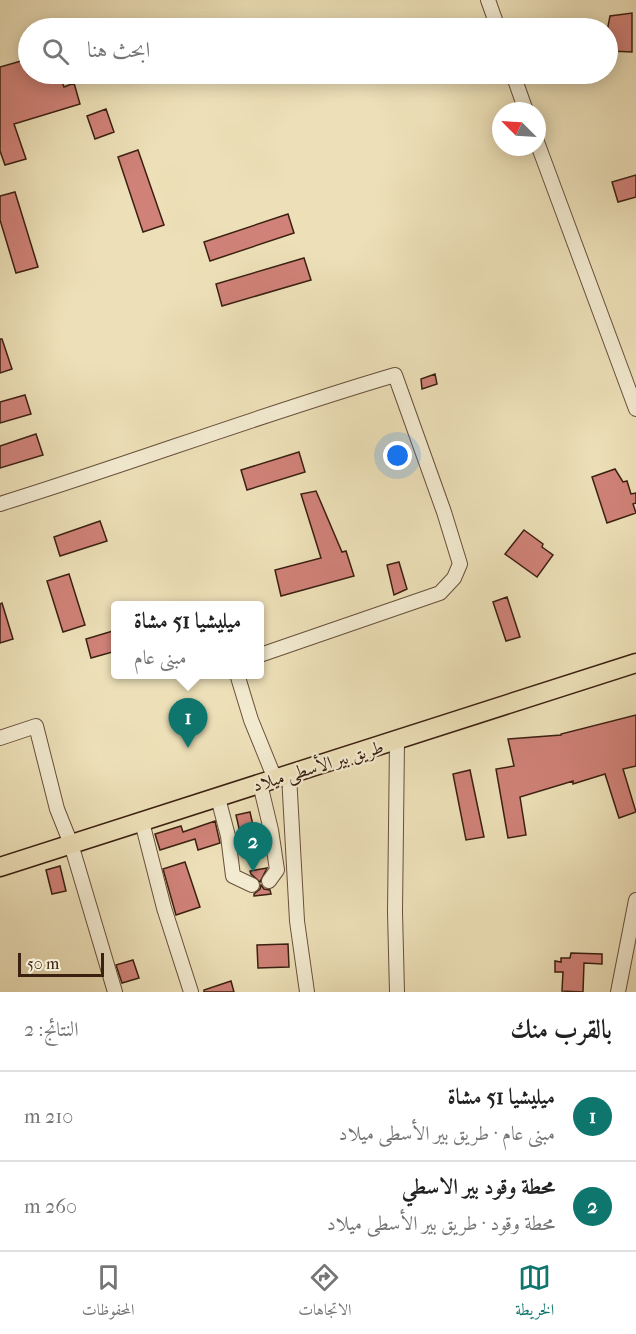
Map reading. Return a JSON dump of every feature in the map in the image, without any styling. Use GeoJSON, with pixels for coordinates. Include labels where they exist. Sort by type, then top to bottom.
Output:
{"type":"FeatureCollection","features":[{"type":"Feature","properties":{"kind":"main road","name":"طريق بير الأسطى ميلاد"},"geometry":{"type":"LineString","coordinates":[[0,867],[636,663]]}},
{"type":"Feature","properties":{"kind":"street"},"geometry":{"type":"LineString","coordinates":[[488,0],[494,18]]}},
{"type":"Feature","properties":{"kind":"street"},"geometry":{"type":"LineString","coordinates":[[517,84],[523,102]]}},
{"type":"Feature","properties":{"kind":"street"},"geometry":{"type":"LineString","coordinates":[[542,156],[636,409]]}},
{"type":"Feature","properties":{"kind":"street"},"geometry":{"type":"LineString","coordinates":[[0,504],[304,402],[395,375],[460,564],[453,578],[440,593],[264,654]]}},
{"type":"Feature","properties":{"kind":"street"},"geometry":{"type":"LineString","coordinates":[[238,679],[251,720],[275,779],[307,992]]}},
{"type":"Feature","properties":{"kind":"street"},"geometry":{"type":"LineString","coordinates":[[0,738],[36,726],[57,809],[71,844],[116,992]]}},
{"type":"Feature","properties":{"kind":"street"},"geometry":{"type":"LineString","coordinates":[[397,741],[395,912],[397,992]]}},
{"type":"Feature","properties":{"kind":"street"},"geometry":{"type":"LineString","coordinates":[[269,881],[277,870],[271,830],[275,779]]}},
{"type":"Feature","properties":{"kind":"street"},"geometry":{"type":"LineString","coordinates":[[218,798],[228,836],[233,876],[252,885]]}},
{"type":"Feature","properties":{"kind":"street"},"geometry":{"type":"LineString","coordinates":[[142,822],[164,908],[191,992]]}},
{"type":"Feature","properties":{"kind":"street"},"geometry":{"type":"LineString","coordinates":[[618,992],[636,900]]}},
{"type":"Feature","properties":{"kind":"building"},"geometry":{"type":"Polygon","coordinates":[[[632,13],[632,52],[618,51],[618,18],[610,18],[610,16],[632,13]]]}},
{"type":"Feature","properties":{"kind":"building"},"geometry":{"type":"Polygon","coordinates":[[[18,62],[18,84],[63,84],[64,87],[74,84],[80,104],[14,124],[26,159],[5,165],[0,151],[0,67],[18,62]]]}},
{"type":"Feature","properties":{"kind":"building"},"geometry":{"type":"Polygon","coordinates":[[[106,109],[114,132],[95,139],[87,116],[106,109]]]}},
{"type":"Feature","properties":{"kind":"building"},"geometry":{"type":"Polygon","coordinates":[[[138,150],[164,225],[143,232],[118,157],[138,150]]]}},
{"type":"Feature","properties":{"kind":"building"},"geometry":{"type":"Polygon","coordinates":[[[636,175],[636,197],[618,202],[612,182],[636,175]]]}},
{"type":"Feature","properties":{"kind":"building"},"geometry":{"type":"Polygon","coordinates":[[[15,192],[38,267],[16,273],[0,220],[0,196],[15,192]]]}},
{"type":"Feature","properties":{"kind":"building"},"geometry":{"type":"Polygon","coordinates":[[[288,214],[294,233],[210,261],[204,242],[288,214]]]}},
{"type":"Feature","properties":{"kind":"building"},"geometry":{"type":"Polygon","coordinates":[[[304,258],[311,280],[222,306],[216,284],[304,258]]]}},
{"type":"Feature","properties":{"kind":"building"},"geometry":{"type":"Polygon","coordinates":[[[0,339],[2,339],[12,369],[0,373],[0,339]]]}},
{"type":"Feature","properties":{"kind":"building"},"geometry":{"type":"Polygon","coordinates":[[[435,374],[437,384],[422,389],[421,379],[435,374]]]}},
{"type":"Feature","properties":{"kind":"building"},"geometry":{"type":"Polygon","coordinates":[[[25,395],[31,414],[0,423],[0,402],[25,395]]]}},
{"type":"Feature","properties":{"kind":"building"},"geometry":{"type":"Polygon","coordinates":[[[36,434],[43,455],[0,468],[0,446],[36,434]]]}},
{"type":"Feature","properties":{"kind":"building"},"geometry":{"type":"Polygon","coordinates":[[[299,452],[305,472],[247,490],[241,470],[299,452]]]}},
{"type":"Feature","properties":{"kind":"building"},"geometry":{"type":"Polygon","coordinates":[[[615,469],[623,482],[627,481],[631,494],[636,493],[636,503],[633,504],[636,513],[607,523],[592,477],[615,469]]]}},
{"type":"Feature","properties":{"kind":"building"},"geometry":{"type":"Polygon","coordinates":[[[316,491],[342,552],[346,551],[354,576],[281,596],[275,570],[321,558],[301,494],[316,491]]]}},
{"type":"Feature","properties":{"kind":"building"},"geometry":{"type":"Polygon","coordinates":[[[100,521],[107,541],[60,556],[54,537],[100,521]]]}},
{"type":"Feature","properties":{"kind":"building"},"geometry":{"type":"Polygon","coordinates":[[[524,530],[543,544],[542,547],[553,555],[537,577],[505,554],[524,530]]]}},
{"type":"Feature","properties":{"kind":"building"},"geometry":{"type":"Polygon","coordinates":[[[399,562],[407,589],[394,595],[387,565],[399,562]]]}},
{"type":"Feature","properties":{"kind":"building"},"geometry":{"type":"Polygon","coordinates":[[[69,574],[85,625],[63,632],[47,581],[69,574]]]}},
{"type":"Feature","properties":{"kind":"building"},"geometry":{"type":"Polygon","coordinates":[[[507,597],[520,637],[506,641],[493,602],[507,597]]]}},
{"type":"Feature","properties":{"kind":"building"},"geometry":{"type":"Polygon","coordinates":[[[2,603],[13,639],[0,643],[0,604],[2,603]]]}},
{"type":"Feature","properties":{"kind":"building"},"geometry":{"type":"Polygon","coordinates":[[[111,632],[111,652],[91,658],[86,639],[111,632]]]}},
{"type":"Feature","properties":{"kind":"building"},"geometry":{"type":"Polygon","coordinates":[[[636,715],[636,766],[623,769],[636,812],[619,818],[605,774],[520,797],[526,835],[508,838],[496,769],[514,766],[508,739],[561,735],[636,715]]]}},
{"type":"Feature","properties":{"kind":"building"},"geometry":{"type":"Polygon","coordinates":[[[470,770],[484,837],[466,840],[453,774],[470,770]]]}},
{"type":"Feature","properties":{"kind":"building"},"geometry":{"type":"Polygon","coordinates":[[[250,812],[255,834],[241,837],[236,815],[250,812]]]}},
{"type":"Feature","properties":{"kind":"building"},"geometry":{"type":"Polygon","coordinates":[[[215,821],[220,843],[198,850],[195,839],[160,850],[155,834],[181,826],[183,832],[215,821]]]}},
{"type":"Feature","properties":{"kind":"building"},"geometry":{"type":"Polygon","coordinates":[[[185,862],[200,907],[176,915],[163,869],[185,862]]]}},
{"type":"Feature","properties":{"kind":"building"},"geometry":{"type":"Polygon","coordinates":[[[60,866],[66,891],[52,894],[46,870],[60,866]]]}},
{"type":"Feature","properties":{"kind":"building"},"geometry":{"type":"Polygon","coordinates":[[[267,868],[260,882],[250,871],[267,868]]]}},
{"type":"Feature","properties":{"kind":"building"},"geometry":{"type":"Polygon","coordinates":[[[261,885],[264,889],[270,890],[271,894],[254,896],[261,885]]]}},
{"type":"Feature","properties":{"kind":"building"},"geometry":{"type":"Polygon","coordinates":[[[288,944],[289,967],[258,968],[257,945],[288,944]]]}},
{"type":"Feature","properties":{"kind":"building"},"geometry":{"type":"Polygon","coordinates":[[[571,953],[602,954],[602,964],[584,963],[583,992],[562,991],[563,972],[555,972],[555,961],[561,962],[561,958],[570,958],[571,953]]]}},
{"type":"Feature","properties":{"kind":"building"},"geometry":{"type":"Polygon","coordinates":[[[133,960],[139,978],[122,983],[116,965],[133,960]]]}},
{"type":"Feature","properties":{"kind":"building"},"geometry":{"type":"Polygon","coordinates":[[[231,981],[234,992],[204,992],[204,990],[231,981]]]}},
{"type":"Feature","properties":{"kind":"place","name":"ميليشيا 51 مشاة"},"geometry":{"type":"Point","coordinates":[188,748]}},
{"type":"Feature","properties":{"kind":"place","name":"محطة وقود بير الاسطي"},"geometry":{"type":"Point","coordinates":[253,872]}}]}
